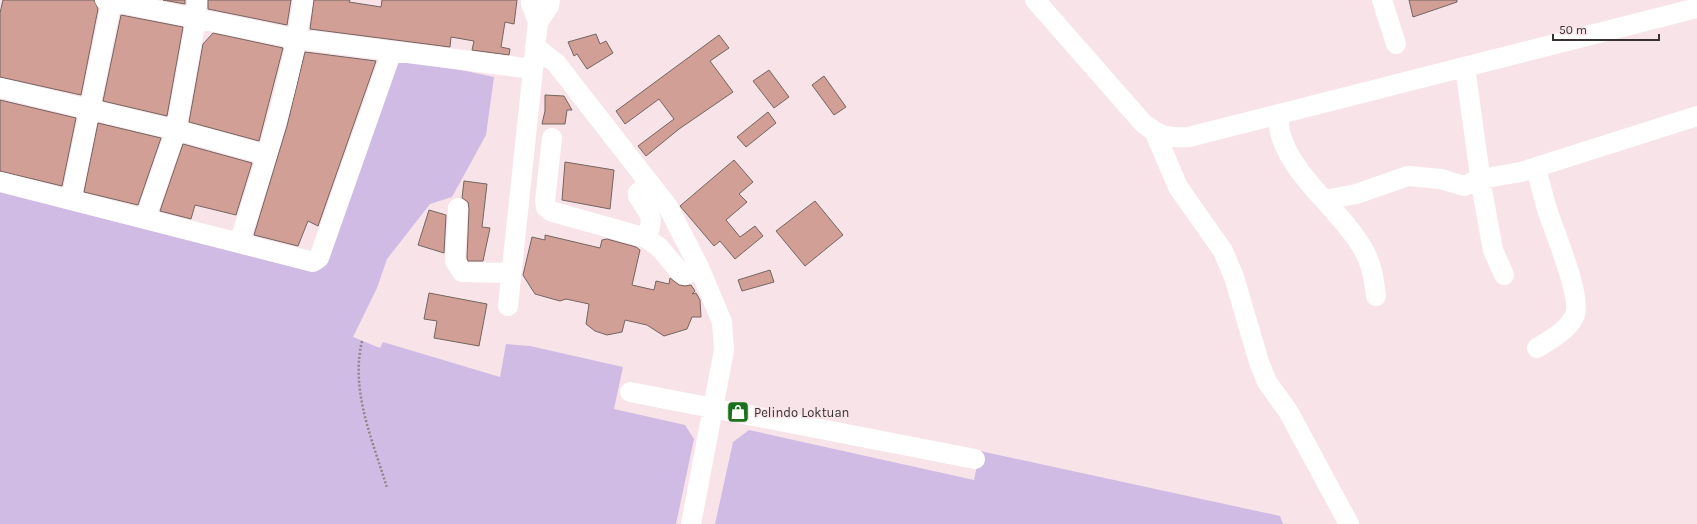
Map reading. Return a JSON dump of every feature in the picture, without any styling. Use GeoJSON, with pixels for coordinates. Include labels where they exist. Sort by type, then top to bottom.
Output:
{"type":"FeatureCollection","features":[{"type":"Feature","properties":{"kind":"street"},"geometry":{"type":"LineString","coordinates":[[239,243],[268,155],[298,39],[304,0]]}},
{"type":"Feature","properties":{"kind":"street"},"geometry":{"type":"LineString","coordinates":[[1035,0],[1143,122],[1155,133],[1178,186],[1223,251],[1234,277],[1258,362],[1267,382],[1288,411],[1349,524]]}},
{"type":"Feature","properties":{"kind":"street"},"geometry":{"type":"LineString","coordinates":[[1382,0],[1396,44]]}},
{"type":"Feature","properties":{"kind":"street"},"geometry":{"type":"LineString","coordinates":[[71,200],[90,110],[109,1],[196,10],[298,39],[532,69]]}},
{"type":"Feature","properties":{"kind":"street"},"geometry":{"type":"LineString","coordinates":[[508,306],[532,69],[540,6]]}},
{"type":"Feature","properties":{"kind":"street"},"geometry":{"type":"LineString","coordinates":[[1155,133],[1170,138],[1189,137],[1697,8]]}},
{"type":"Feature","properties":{"kind":"street"},"geometry":{"type":"LineString","coordinates":[[145,219],[176,130],[196,10]]}},
{"type":"Feature","properties":{"kind":"street"},"geometry":{"type":"LineString","coordinates":[[535,47],[556,63],[668,207],[699,267],[722,322],[724,350],[692,524]]}},
{"type":"Feature","properties":{"kind":"street"},"geometry":{"type":"LineString","coordinates":[[0,182],[308,262],[313,262],[319,258],[392,51]]}},
{"type":"Feature","properties":{"kind":"street"},"geometry":{"type":"LineString","coordinates":[[1465,67],[1480,179],[1493,250],[1504,275]]}},
{"type":"Feature","properties":{"kind":"street"},"geometry":{"type":"LineString","coordinates":[[0,88],[176,130],[268,155]]}},
{"type":"Feature","properties":{"kind":"street"},"geometry":{"type":"LineString","coordinates":[[1278,115],[1281,136],[1297,166],[1363,249],[1372,270],[1376,296]]}},
{"type":"Feature","properties":{"kind":"street"},"geometry":{"type":"LineString","coordinates":[[1325,200],[1356,194],[1408,176],[1441,179],[1464,186],[1480,179],[1521,172],[1697,116]]}},
{"type":"Feature","properties":{"kind":"street"},"geometry":{"type":"LineString","coordinates":[[552,138],[545,201],[546,206],[550,211],[646,238],[659,247],[680,272],[685,275],[699,267]]}},
{"type":"Feature","properties":{"kind":"street"},"geometry":{"type":"LineString","coordinates":[[1536,167],[1547,209],[1565,257],[1576,305],[1575,316],[1560,333],[1537,348]]}},
{"type":"Feature","properties":{"kind":"street"},"geometry":{"type":"LineString","coordinates":[[646,238],[652,226],[652,217],[638,196],[638,193],[650,183]]}},
{"type":"Feature","properties":{"kind":"street"},"geometry":{"type":"LineString","coordinates":[[458,208],[455,261],[462,272],[511,273]]}},
{"type":"Feature","properties":{"kind":"street"},"geometry":{"type":"LineString","coordinates":[[630,392],[975,459]]}},
{"type":"Feature","properties":{"kind":"path"},"geometry":{"type":"LineString","coordinates":[[362,341],[360,352],[360,398],[387,488]]}},
{"type":"Feature","properties":{"kind":"shaded area"},"geometry":{"type":"Polygon","coordinates":[[[400,57],[494,77],[486,135],[452,197],[430,204],[387,259],[377,288],[353,337],[380,348],[383,342],[500,377],[506,344],[530,346],[623,367],[614,409],[685,425],[694,439],[676,524],[0,524],[0,187],[311,265],[400,57]]]}},
{"type":"Feature","properties":{"kind":"shaded area"},"geometry":{"type":"Polygon","coordinates":[[[749,430],[974,480],[980,451],[1280,516],[1283,524],[715,524],[733,442],[749,430]]]}},
{"type":"Feature","properties":{"kind":"building"},"geometry":{"type":"Polygon","coordinates":[[[3,0],[94,0],[98,9],[81,95],[0,77],[0,13],[3,0]]]}},
{"type":"Feature","properties":{"kind":"building"},"geometry":{"type":"Polygon","coordinates":[[[163,0],[185,0],[185,4],[163,0]]]}},
{"type":"Feature","properties":{"kind":"building"},"geometry":{"type":"Polygon","coordinates":[[[208,0],[291,0],[287,25],[208,9],[208,0]]]}},
{"type":"Feature","properties":{"kind":"building"},"geometry":{"type":"Polygon","coordinates":[[[314,0],[350,0],[349,2],[381,7],[382,0],[517,0],[514,24],[505,22],[501,47],[510,49],[509,55],[472,50],[474,41],[451,37],[450,47],[310,29],[314,0]]]}},
{"type":"Feature","properties":{"kind":"building"},"geometry":{"type":"Polygon","coordinates":[[[1409,0],[1457,0],[1457,2],[1413,17],[1409,0]]]}},
{"type":"Feature","properties":{"kind":"building"},"geometry":{"type":"Polygon","coordinates":[[[121,15],[183,27],[167,116],[103,101],[121,15]]]}},
{"type":"Feature","properties":{"kind":"building"},"geometry":{"type":"Polygon","coordinates":[[[213,33],[283,48],[259,141],[189,122],[203,44],[213,33]]]}},
{"type":"Feature","properties":{"kind":"building"},"geometry":{"type":"Polygon","coordinates":[[[596,34],[600,44],[606,41],[613,53],[587,69],[577,54],[574,56],[568,42],[596,34]]]}},
{"type":"Feature","properties":{"kind":"building"},"geometry":{"type":"Polygon","coordinates":[[[719,35],[729,48],[710,61],[733,92],[679,129],[646,156],[638,146],[674,119],[659,99],[625,124],[616,111],[719,35]]]}},
{"type":"Feature","properties":{"kind":"building"},"geometry":{"type":"Polygon","coordinates":[[[305,52],[376,61],[318,226],[308,221],[298,246],[254,235],[287,126],[305,52]]]}},
{"type":"Feature","properties":{"kind":"building"},"geometry":{"type":"Polygon","coordinates":[[[769,70],[789,97],[774,108],[753,81],[769,70]]]}},
{"type":"Feature","properties":{"kind":"building"},"geometry":{"type":"Polygon","coordinates":[[[824,76],[846,107],[834,115],[812,85],[824,76]]]}},
{"type":"Feature","properties":{"kind":"building"},"geometry":{"type":"Polygon","coordinates":[[[545,95],[564,96],[572,110],[567,110],[565,124],[542,124],[545,111],[545,95]]]}},
{"type":"Feature","properties":{"kind":"building"},"geometry":{"type":"Polygon","coordinates":[[[0,100],[76,118],[62,186],[0,171],[0,100]]]}},
{"type":"Feature","properties":{"kind":"building"},"geometry":{"type":"Polygon","coordinates":[[[768,112],[776,123],[746,147],[737,137],[768,112]]]}},
{"type":"Feature","properties":{"kind":"building"},"geometry":{"type":"Polygon","coordinates":[[[98,123],[161,138],[138,205],[84,192],[98,123]]]}},
{"type":"Feature","properties":{"kind":"building"},"geometry":{"type":"Polygon","coordinates":[[[183,144],[252,163],[236,215],[195,205],[191,219],[160,211],[183,144]]]}},
{"type":"Feature","properties":{"kind":"building"},"geometry":{"type":"Polygon","coordinates":[[[734,160],[753,182],[739,194],[747,202],[726,220],[740,237],[755,226],[763,236],[735,259],[720,241],[714,246],[680,206],[734,160]]]}},
{"type":"Feature","properties":{"kind":"building"},"geometry":{"type":"Polygon","coordinates":[[[565,162],[614,170],[610,209],[562,200],[565,162]]]}},
{"type":"Feature","properties":{"kind":"building"},"geometry":{"type":"Polygon","coordinates":[[[464,181],[487,184],[482,227],[490,228],[483,261],[468,261],[467,258],[469,209],[468,202],[462,198],[464,181]]]}},
{"type":"Feature","properties":{"kind":"building"},"geometry":{"type":"Polygon","coordinates":[[[815,201],[843,235],[805,266],[776,231],[815,201]]]}},
{"type":"Feature","properties":{"kind":"building"},"geometry":{"type":"Polygon","coordinates":[[[429,210],[446,215],[444,253],[418,245],[429,210]]]}},
{"type":"Feature","properties":{"kind":"building"},"geometry":{"type":"Polygon","coordinates":[[[545,235],[600,248],[602,240],[607,239],[636,247],[640,250],[632,285],[654,290],[656,281],[669,284],[670,278],[679,285],[691,285],[695,291],[692,294],[696,293],[700,300],[701,317],[692,317],[687,329],[664,336],[647,325],[625,320],[622,332],[607,335],[595,331],[586,324],[589,304],[566,299],[560,301],[535,294],[523,275],[532,237],[545,240],[545,235]]]}},
{"type":"Feature","properties":{"kind":"building"},"geometry":{"type":"Polygon","coordinates":[[[770,270],[774,282],[742,291],[738,280],[770,270]]]}},
{"type":"Feature","properties":{"kind":"building"},"geometry":{"type":"Polygon","coordinates":[[[429,293],[487,304],[479,346],[434,338],[437,321],[424,319],[429,293]]]}},
{"type":"Feature","properties":{"kind":"place","name":"Pelindo Loktuan"},"geometry":{"type":"Point","coordinates":[738,412]}}]}
